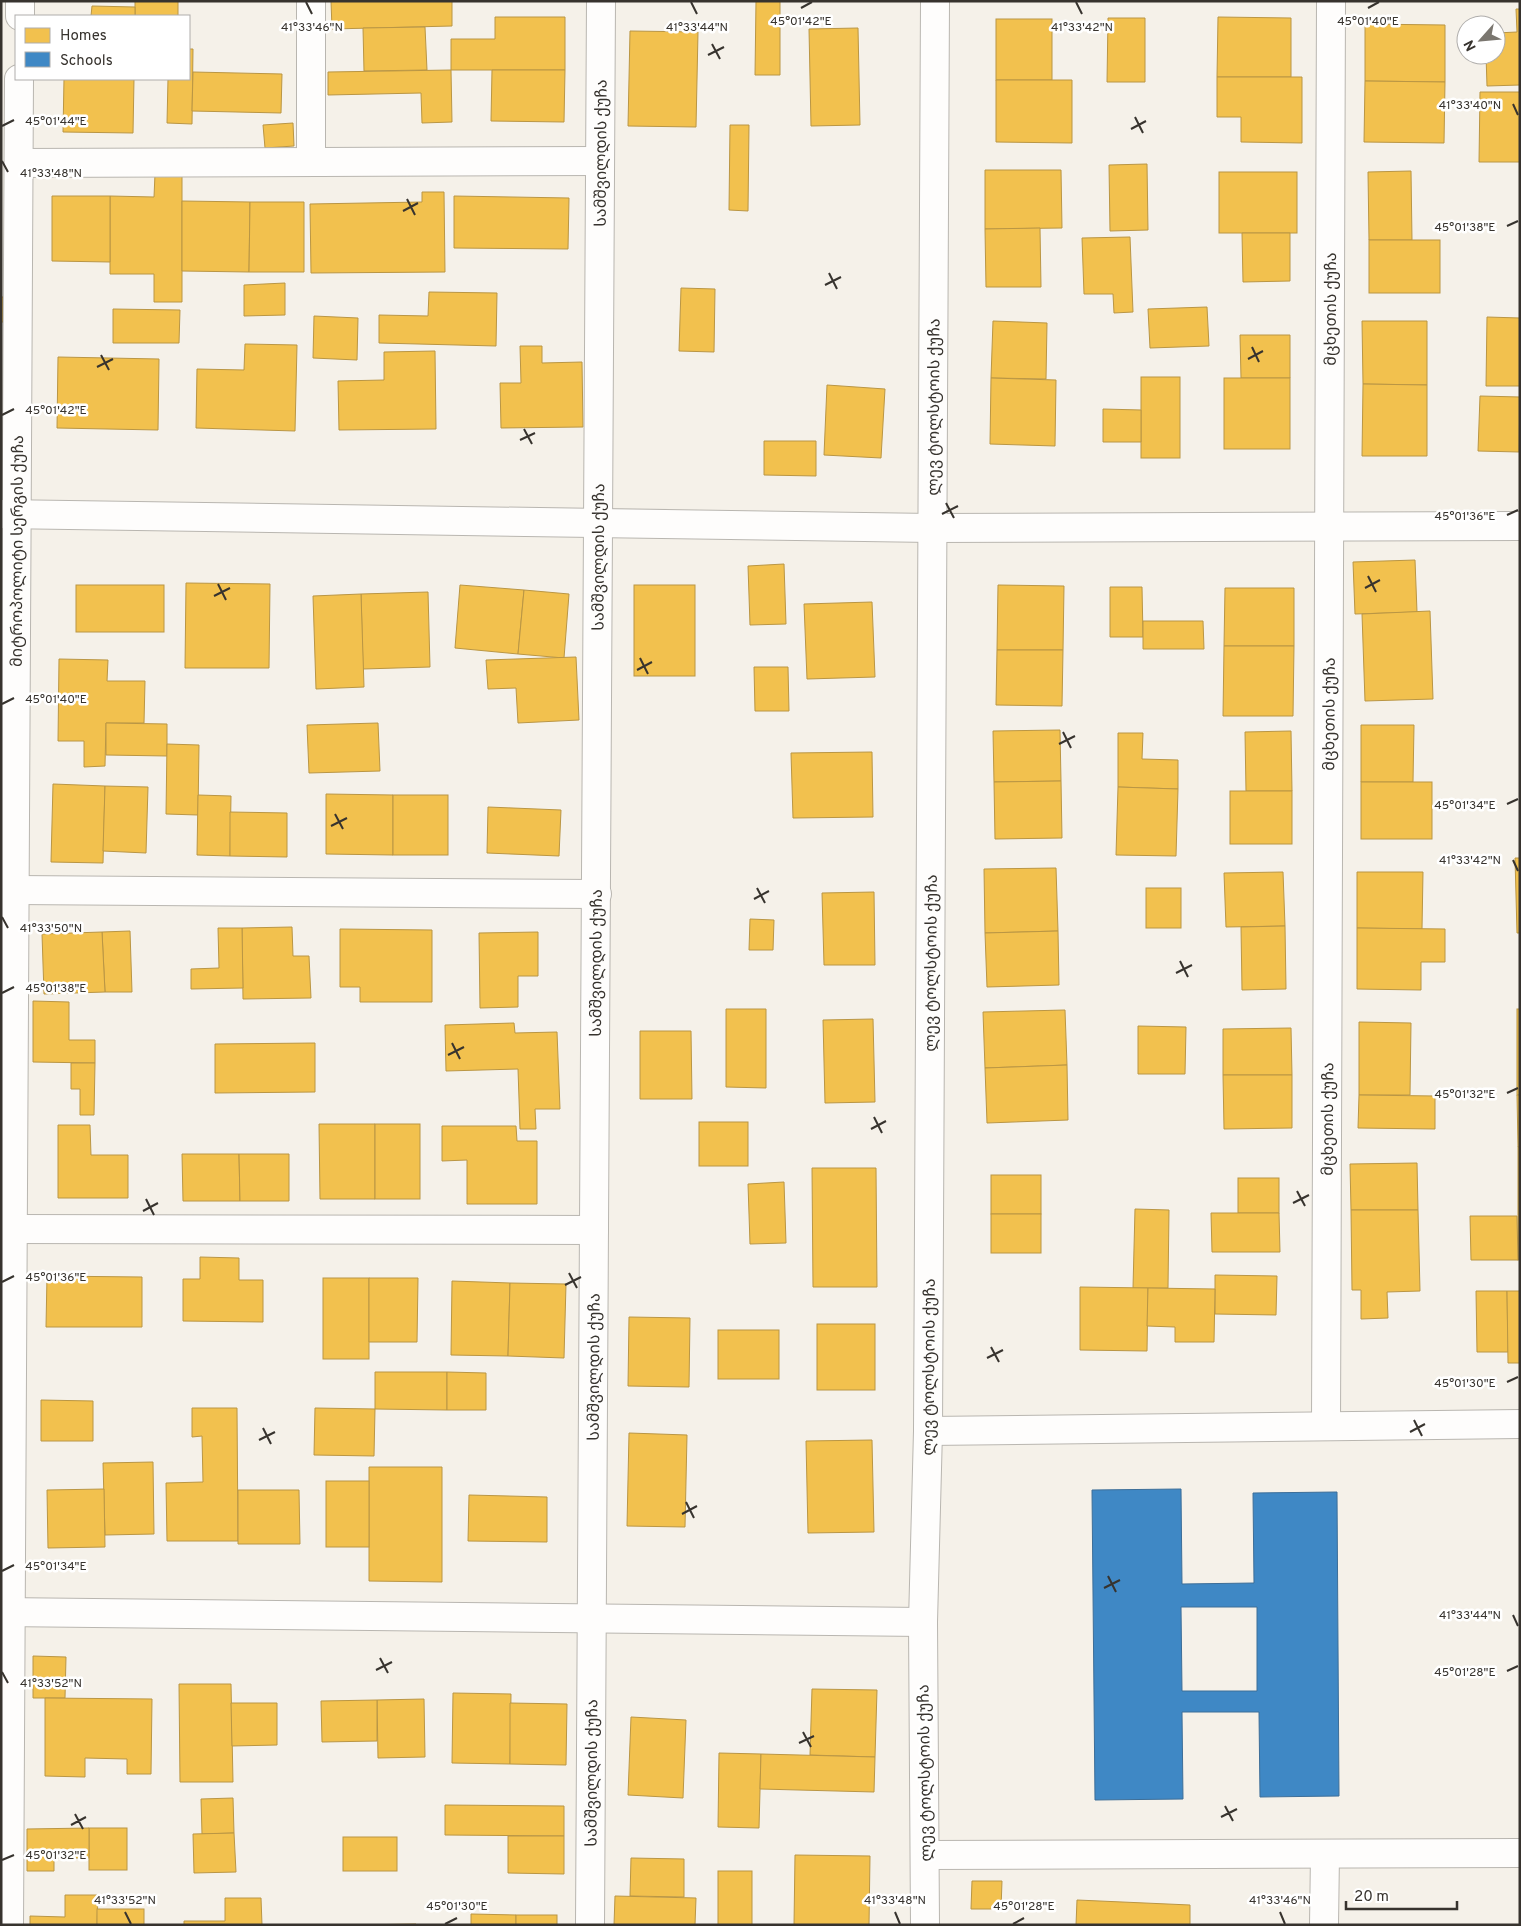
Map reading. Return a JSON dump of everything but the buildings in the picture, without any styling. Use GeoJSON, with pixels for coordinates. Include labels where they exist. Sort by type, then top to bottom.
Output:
{"type":"FeatureCollection","features":[{"type":"Feature","properties":{"kind":"street"},"geometry":{"type":"LineString","coordinates":[[20,1],[20,15]]}},
{"type":"Feature","properties":{"kind":"street"},"geometry":{"type":"LineString","coordinates":[[310,1],[311,162]]}},
{"type":"Feature","properties":{"kind":"street","name":"სამშვილდის ქუჩა"},"geometry":{"type":"LineString","coordinates":[[590,1925],[602,1]]}},
{"type":"Feature","properties":{"kind":"street","name":"ლევ ტოლსტოის ქუჩა"},"geometry":{"type":"LineString","coordinates":[[925,1925],[923,1622],[928,1431],[935,1]]}},
{"type":"Feature","properties":{"kind":"street","name":"მცხეთის ქუჩა"},"geometry":{"type":"LineString","coordinates":[[1326,1425],[1331,1]]}},
{"type":"Feature","properties":{"kind":"street","name":"მიტროპოლიტი სერგის ქუჩა"},"geometry":{"type":"LineString","coordinates":[[9,1925],[6,1612],[13,1229],[15,890],[9,514],[19,163],[19,80]]}},
{"type":"Feature","properties":{"kind":"street"},"geometry":{"type":"LineString","coordinates":[[19,163],[600,161]]}},
{"type":"Feature","properties":{"kind":"street"},"geometry":{"type":"LineString","coordinates":[[9,514],[932,528],[1520,526]]}},
{"type":"Feature","properties":{"kind":"street"},"geometry":{"type":"LineString","coordinates":[[15,890],[596,894]]}},
{"type":"Feature","properties":{"kind":"street"},"geometry":{"type":"LineString","coordinates":[[13,1229],[594,1230]]}},
{"type":"Feature","properties":{"kind":"street"},"geometry":{"type":"LineString","coordinates":[[928,1431],[1520,1424]]}},
{"type":"Feature","properties":{"kind":"street"},"geometry":{"type":"LineString","coordinates":[[6,1612],[923,1622]]}},
{"type":"Feature","properties":{"kind":"street"},"geometry":{"type":"LineString","coordinates":[[925,1854],[1520,1853]]}},
{"type":"Feature","properties":{"kind":"street"},"geometry":{"type":"LineString","coordinates":[[1324,1925],[1325,1854]]}}]}
